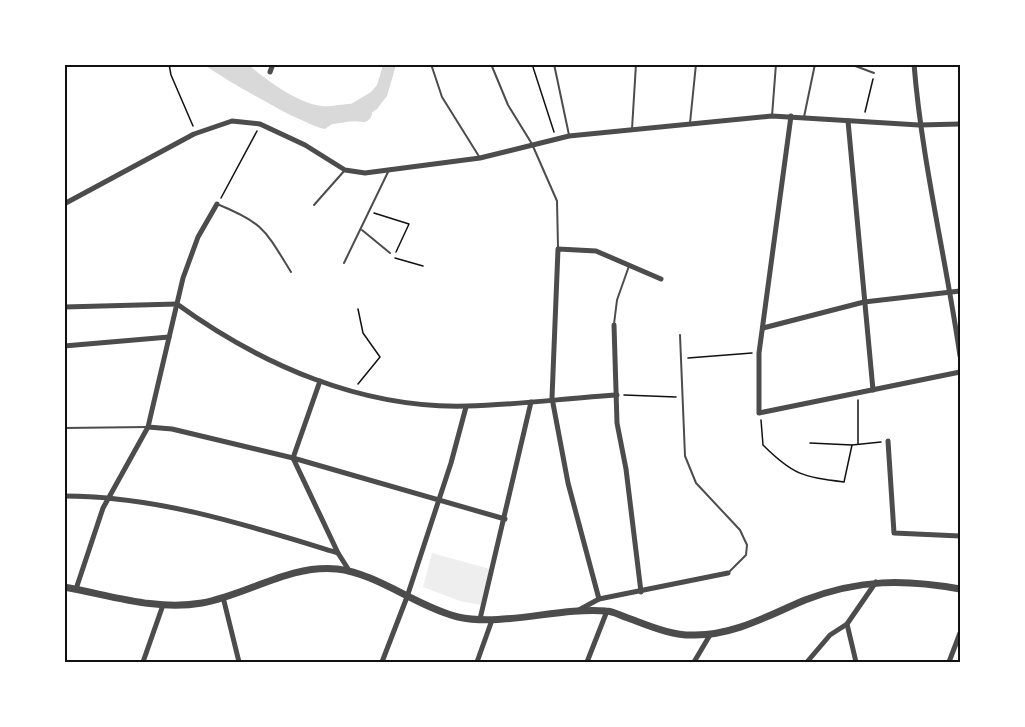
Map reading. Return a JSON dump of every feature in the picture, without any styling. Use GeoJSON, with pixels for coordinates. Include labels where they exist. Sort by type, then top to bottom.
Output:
{"type":"FeatureCollection","features":[{"type":"Feature","properties":{"kind":"street"},"geometry":{"type":"LineString","coordinates":[[270,72],[273,64]]}},
{"type":"Feature","properties":{"kind":"street"},"geometry":{"type":"LineString","coordinates":[[914,64],[918,125],[951,291],[960,356]]}},
{"type":"Feature","properties":{"kind":"street"},"geometry":{"type":"LineString","coordinates":[[64,204],[196,133],[232,121],[260,124],[305,145],[345,170],[365,173],[480,158],[569,136],[772,116],[918,125],[960,124]]}},
{"type":"Feature","properties":{"kind":"street"},"geometry":{"type":"LineString","coordinates":[[791,116],[759,353],[759,413],[960,372]]}},
{"type":"Feature","properties":{"kind":"street"},"geometry":{"type":"LineString","coordinates":[[848,121],[873,390]]}},
{"type":"Feature","properties":{"kind":"street"},"geometry":{"type":"LineString","coordinates":[[76,589],[95,530],[109,496],[148,427],[177,304],[198,237],[218,204]]}},
{"type":"Feature","properties":{"kind":"street"},"geometry":{"type":"LineString","coordinates":[[599,598],[568,483],[552,398],[558,249],[596,251],[629,263],[662,279]]}},
{"type":"Feature","properties":{"kind":"street"},"geometry":{"type":"LineString","coordinates":[[763,328],[864,302],[960,291]]}},
{"type":"Feature","properties":{"kind":"street"},"geometry":{"type":"LineString","coordinates":[[64,307],[177,304],[250,350],[294,372],[351,391],[406,403],[466,406],[617,395]]}},
{"type":"Feature","properties":{"kind":"street"},"geometry":{"type":"LineString","coordinates":[[614,325],[617,423],[626,469],[641,592]]}},
{"type":"Feature","properties":{"kind":"street"},"geometry":{"type":"LineString","coordinates":[[64,345],[170,337]]}},
{"type":"Feature","properties":{"kind":"street"},"geometry":{"type":"LineString","coordinates":[[320,381],[293,458],[338,553],[350,572]]}},
{"type":"Feature","properties":{"kind":"street"},"geometry":{"type":"LineString","coordinates":[[480,619],[531,402]]}},
{"type":"Feature","properties":{"kind":"street"},"geometry":{"type":"LineString","coordinates":[[382,663],[407,597],[436,500],[451,463],[466,406]]}},
{"type":"Feature","properties":{"kind":"street"},"geometry":{"type":"LineString","coordinates":[[148,427],[172,429],[293,458],[505,519]]}},
{"type":"Feature","properties":{"kind":"street"},"geometry":{"type":"LineString","coordinates":[[888,441],[894,533],[960,536]]}},
{"type":"Feature","properties":{"kind":"street"},"geometry":{"type":"LineString","coordinates":[[64,496],[109,496],[206,516],[338,553]]}},
{"type":"Feature","properties":{"kind":"street"},"geometry":{"type":"LineString","coordinates":[[64,587],[163,605],[186,605],[223,597],[316,568],[350,572],[434,610],[480,619],[607,611],[669,632],[710,635],[751,624],[807,600],[876,581],[924,582],[960,589]]}},
{"type":"Feature","properties":{"kind":"street"},"geometry":{"type":"LineString","coordinates":[[574,613],[599,598],[641,592],[728,573]]}},
{"type":"Feature","properties":{"kind":"street"},"geometry":{"type":"LineString","coordinates":[[807,663],[830,635],[847,624],[876,581]]}},
{"type":"Feature","properties":{"kind":"street"},"geometry":{"type":"LineString","coordinates":[[223,597],[238,663]]}},
{"type":"Feature","properties":{"kind":"street"},"geometry":{"type":"LineString","coordinates":[[143,663],[163,605]]}},
{"type":"Feature","properties":{"kind":"street"},"geometry":{"type":"LineString","coordinates":[[587,663],[607,611]]}},
{"type":"Feature","properties":{"kind":"street"},"geometry":{"type":"LineString","coordinates":[[477,663],[492,620]]}},
{"type":"Feature","properties":{"kind":"street"},"geometry":{"type":"LineString","coordinates":[[847,624],[856,663]]}},
{"type":"Feature","properties":{"kind":"street"},"geometry":{"type":"LineString","coordinates":[[949,663],[960,633]]}},
{"type":"Feature","properties":{"kind":"street"},"geometry":{"type":"LineString","coordinates":[[694,663],[710,635]]}},
{"type":"Feature","properties":{"kind":"lane"},"geometry":{"type":"LineString","coordinates":[[431,64],[442,97],[480,158]]}},
{"type":"Feature","properties":{"kind":"lane"},"geometry":{"type":"LineString","coordinates":[[491,64],[507,105],[532,144],[556,201],[558,249]]}},
{"type":"Feature","properties":{"kind":"lane"},"geometry":{"type":"LineString","coordinates":[[554,64],[569,136]]}},
{"type":"Feature","properties":{"kind":"lane"},"geometry":{"type":"LineString","coordinates":[[632,129],[636,64]]}},
{"type":"Feature","properties":{"kind":"lane"},"geometry":{"type":"LineString","coordinates":[[690,123],[696,64]]}},
{"type":"Feature","properties":{"kind":"lane"},"geometry":{"type":"LineString","coordinates":[[772,116],[776,64]]}},
{"type":"Feature","properties":{"kind":"lane"},"geometry":{"type":"LineString","coordinates":[[804,117],[815,64]]}},
{"type":"Feature","properties":{"kind":"lane"},"geometry":{"type":"LineString","coordinates":[[850,64],[874,73]]}},
{"type":"Feature","properties":{"kind":"lane"},"geometry":{"type":"LineString","coordinates":[[314,205],[345,170]]}},
{"type":"Feature","properties":{"kind":"lane"},"geometry":{"type":"LineString","coordinates":[[344,263],[371,212],[389,170]]}},
{"type":"Feature","properties":{"kind":"lane"},"geometry":{"type":"LineString","coordinates":[[218,204],[250,217],[262,227],[291,272]]}},
{"type":"Feature","properties":{"kind":"lane"},"geometry":{"type":"LineString","coordinates":[[362,230],[390,254]]}},
{"type":"Feature","properties":{"kind":"lane"},"geometry":{"type":"LineString","coordinates":[[614,325],[617,300],[629,263]]}},
{"type":"Feature","properties":{"kind":"lane"},"geometry":{"type":"LineString","coordinates":[[680,335],[685,456],[696,483],[740,530],[747,545],[746,555],[728,573]]}},
{"type":"Feature","properties":{"kind":"lane"},"geometry":{"type":"LineString","coordinates":[[64,428],[148,427]]}},
{"type":"Feature","properties":{"kind":"path"},"geometry":{"type":"LineString","coordinates":[[169,64],[171,75],[196,133]]}},
{"type":"Feature","properties":{"kind":"path"},"geometry":{"type":"LineString","coordinates":[[532,64],[556,139]]}},
{"type":"Feature","properties":{"kind":"path"},"geometry":{"type":"LineString","coordinates":[[862,122],[874,73]]}},
{"type":"Feature","properties":{"kind":"path"},"geometry":{"type":"LineString","coordinates":[[218,204],[260,124]]}},
{"type":"Feature","properties":{"kind":"path"},"geometry":{"type":"LineString","coordinates":[[371,212],[409,224],[393,258],[423,266]]}},
{"type":"Feature","properties":{"kind":"path"},"geometry":{"type":"LineString","coordinates":[[351,391],[380,357],[363,333],[358,309]]}},
{"type":"Feature","properties":{"kind":"path"},"geometry":{"type":"LineString","coordinates":[[680,358],[759,353]]}},
{"type":"Feature","properties":{"kind":"path"},"geometry":{"type":"LineString","coordinates":[[858,394],[858,445]]}},
{"type":"Feature","properties":{"kind":"path"},"geometry":{"type":"LineString","coordinates":[[617,395],[682,397]]}},
{"type":"Feature","properties":{"kind":"path"},"geometry":{"type":"LineString","coordinates":[[759,413],[763,445],[779,461],[805,477],[844,482],[852,445]]}},
{"type":"Feature","properties":{"kind":"path"},"geometry":{"type":"LineString","coordinates":[[810,443],[858,445],[888,441]]}},
{"type":"Feature","properties":{"kind":"shaded area"},"geometry":{"type":"Polygon","coordinates":[[[205,65],[241,65],[240,71],[244,78],[295,108],[326,119],[371,92],[377,85],[383,65],[396,65],[387,96],[377,109],[367,116],[338,120],[325,129],[301,120],[265,101],[205,65]]]}},
{"type":"Feature","properties":{"kind":"shaded area"},"geometry":{"type":"Polygon","coordinates":[[[432,553],[490,569],[481,605],[460,601],[423,587],[432,553]]]}},
{"type":"Feature","properties":{"kind":"waterway"},"geometry":{"type":"LineString","coordinates":[[233,64],[274,96],[310,113],[321,115],[363,113]]}}]}
